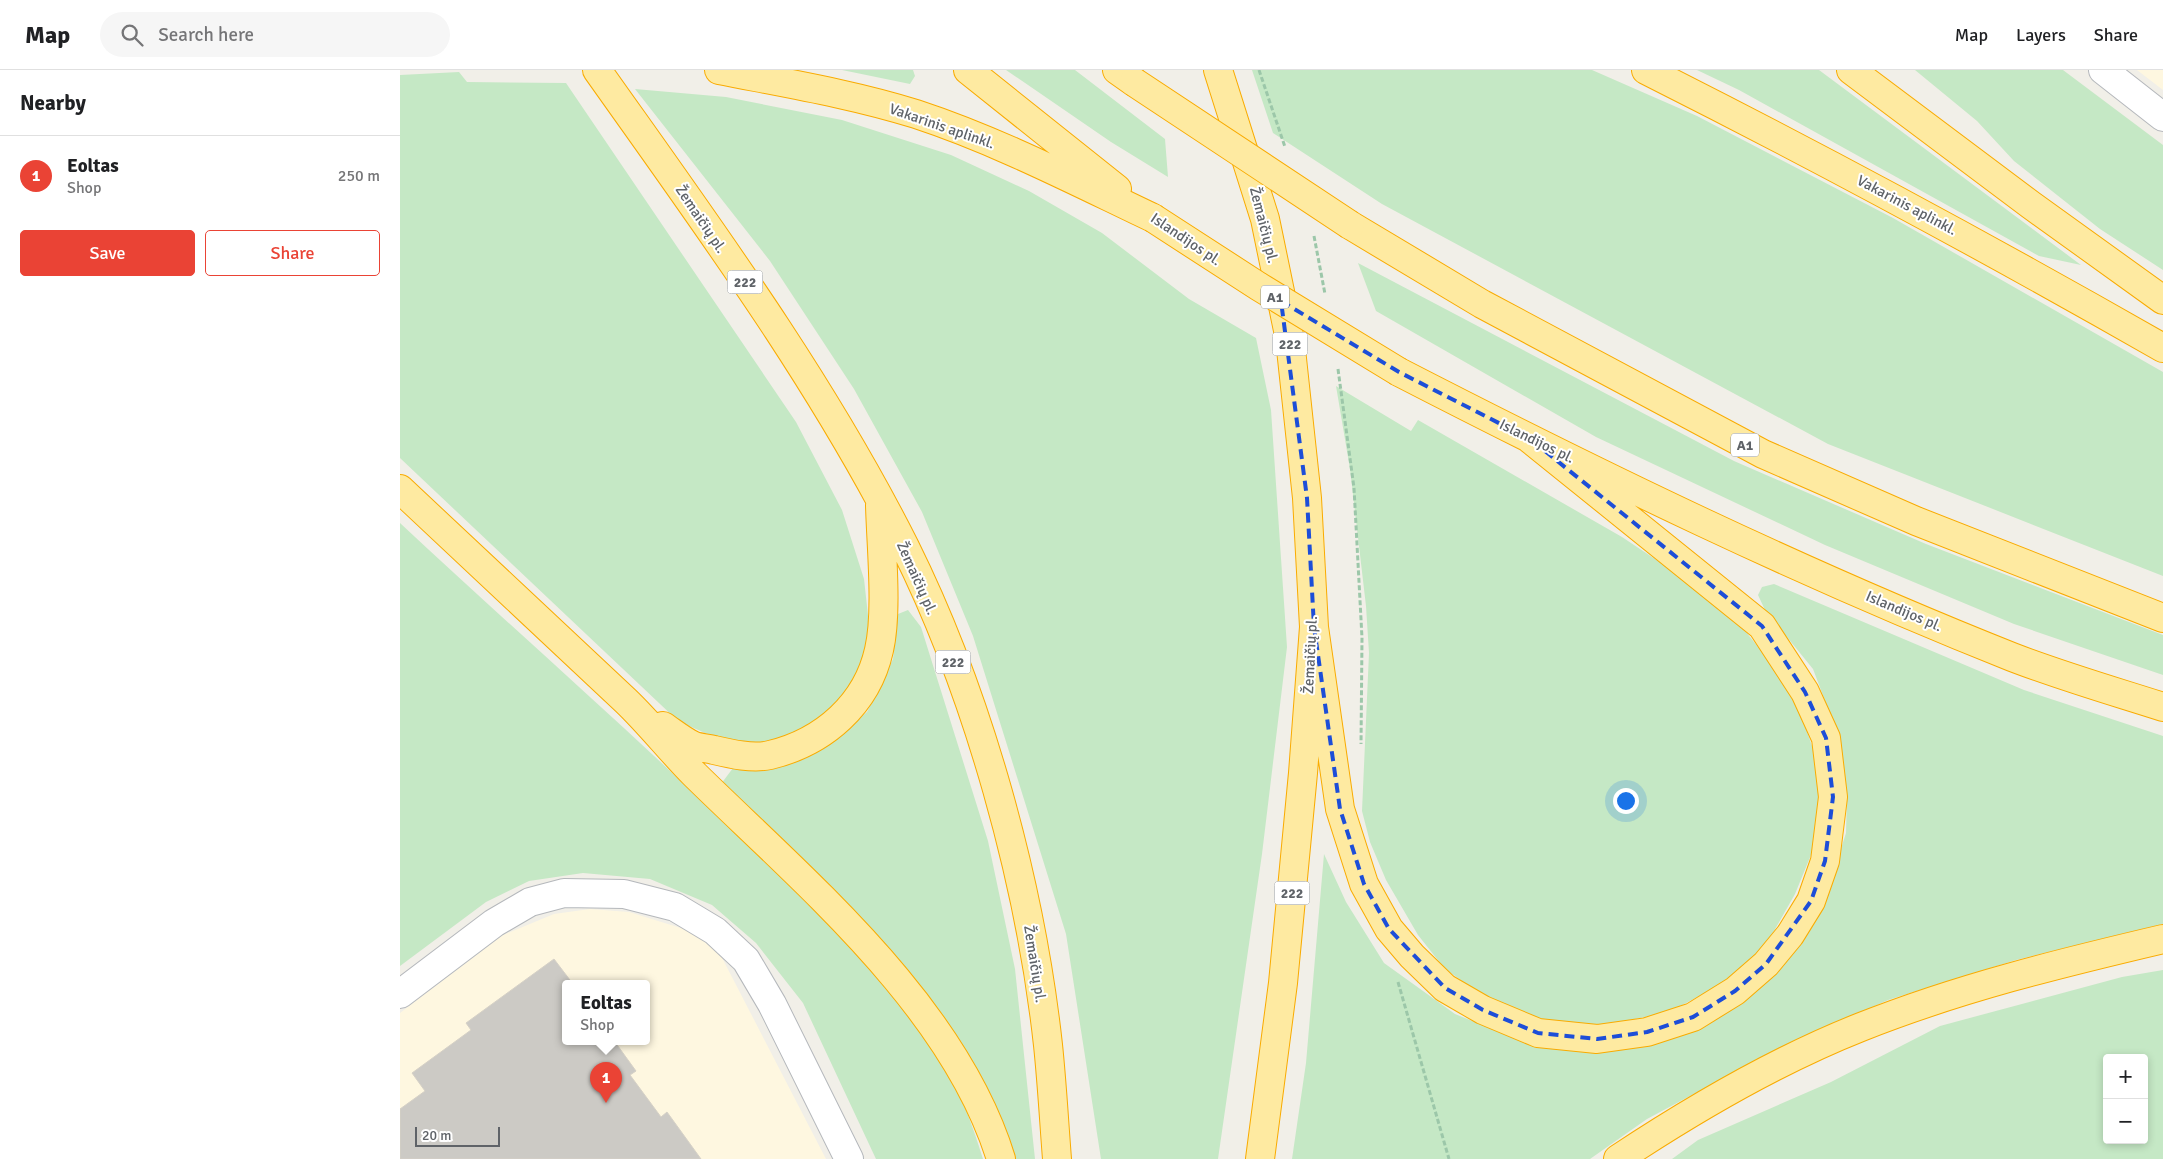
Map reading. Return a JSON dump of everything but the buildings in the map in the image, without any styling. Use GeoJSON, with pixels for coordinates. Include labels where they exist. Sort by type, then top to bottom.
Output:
{"type":"FeatureCollection","features":[{"type":"Feature","properties":{"kind":"highway","name":"Žemaičių pl."},"geometry":{"type":"LineString","coordinates":[[598,70],[695,208],[811,381],[880,501],[924,589],[957,671],[986,751],[1008,831],[1030,928],[1047,1043],[1057,1159]]}},
{"type":"Feature","properties":{"kind":"highway","name":"Vakarinis aplinkl."},"geometry":{"type":"LineString","coordinates":[[719,70],[829,91],[916,114],[993,143],[1153,218]]}},
{"type":"Feature","properties":{"kind":"highway","name":"Islandijos pl."},"geometry":{"type":"LineString","coordinates":[[968,70],[1153,218],[1258,286],[1400,372],[1530,439],[1794,564],[2013,657],[2163,707]]}},
{"type":"Feature","properties":{"kind":"highway","name":"Žemaičių pl."},"geometry":{"type":"LineString","coordinates":[[1218,70],[1226,88],[1265,219],[1290,340],[1307,498],[1314,627],[1303,774],[1283,984],[1260,1159]]}},
{"type":"Feature","properties":{"kind":"highway","name":"Vakarinis aplinkl."},"geometry":{"type":"LineString","coordinates":[[1646,70],[1754,124],[2008,259],[2163,348]]}},
{"type":"Feature","properties":{"kind":"highway"},"geometry":{"type":"LineString","coordinates":[[1851,70],[2031,205],[2163,300]]}},
{"type":"Feature","properties":{"kind":"highway","name":"A1"},"geometry":{"type":"LineString","coordinates":[[1125,76],[1350,226],[1482,304],[1763,454],[1916,521],[2163,618]]}},
{"type":"Feature","properties":{"kind":"highway"},"geometry":{"type":"LineString","coordinates":[[1314,627],[1340,809],[1364,884],[1389,929],[1412,956],[1445,988],[1483,1010],[1538,1033],[1597,1038],[1647,1032],[1693,1017],[1735,991],[1766,964],[1790,935],[1811,901],[1825,861],[1833,796],[1826,738],[1805,692],[1762,626],[1530,439]]}},
{"type":"Feature","properties":{"kind":"highway"},"geometry":{"type":"LineString","coordinates":[[400,489],[628,703],[692,772],[857,936],[919,1007],[955,1058],[980,1104],[1001,1159]]}},
{"type":"Feature","properties":{"kind":"highway"},"geometry":{"type":"LineString","coordinates":[[628,703],[692,745],[735,755],[769,756],[804,743],[830,728],[855,705],[871,677],[880,649],[883,612],[880,501]]}},
{"type":"Feature","properties":{"kind":"highway"},"geometry":{"type":"LineString","coordinates":[[1618,1159],[1697,1108],[1769,1069],[1860,1027],[1944,997],[2077,959],[2163,939]]}},
{"type":"Feature","properties":{"kind":"street"},"geometry":{"type":"LineString","coordinates":[[2103,70],[2163,117]]}},
{"type":"Feature","properties":{"kind":"street"},"geometry":{"type":"LineString","coordinates":[[400,994],[494,923],[530,902],[564,893],[624,894],[675,907],[715,931],[746,960],[772,1004],[849,1159]]}},
{"type":"Feature","properties":{"kind":"path"},"geometry":{"type":"LineString","coordinates":[[1259,70],[1288,155]]}},
{"type":"Feature","properties":{"kind":"path"},"geometry":{"type":"LineString","coordinates":[[1313,231],[1327,304]]}},
{"type":"Feature","properties":{"kind":"path"},"geometry":{"type":"LineString","coordinates":[[1337,360],[1354,488],[1362,638],[1361,745]]}},
{"type":"Feature","properties":{"kind":"path"},"geometry":{"type":"LineString","coordinates":[[1398,980],[1449,1159]]}},
{"type":"Feature","properties":{"kind":"highlighted area"},"geometry":{"type":"Polygon","coordinates":[[[1281,301],[1399,372],[1530,439],[1762,626],[1805,692],[1826,738],[1833,797],[1825,861],[1811,901],[1766,964],[1735,991],[1693,1017],[1647,1032],[1597,1039],[1538,1033],[1483,1010],[1445,988],[1389,929],[1364,884],[1340,809],[1314,627],[1307,498],[1281,301]]]}},
{"type":"Feature","properties":{"kind":"shaded area"},"geometry":{"type":"Polygon","coordinates":[[[2137,70],[2163,70],[2163,90],[2137,70]]]}},
{"type":"Feature","properties":{"kind":"shaded area"},"geometry":{"type":"Polygon","coordinates":[[[590,909],[629,912],[684,929],[718,950],[826,1159],[400,1159],[400,1013],[503,935],[554,914],[590,909]]]}},
{"type":"Feature","properties":{"kind":"green space"},"geometry":{"type":"Polygon","coordinates":[[[842,70],[913,70],[915,76],[910,84],[842,70]]]}},
{"type":"Feature","properties":{"kind":"green space"},"geometry":{"type":"Polygon","coordinates":[[[1006,70],[1075,70],[1165,139],[1168,177],[1111,142],[1006,70]]]}},
{"type":"Feature","properties":{"kind":"green space"},"geometry":{"type":"Polygon","coordinates":[[[1252,70],[1592,70],[1697,116],[1893,218],[2163,372],[2163,576],[1828,444],[1382,204],[1273,133],[1252,70]]]}},
{"type":"Feature","properties":{"kind":"green space"},"geometry":{"type":"Polygon","coordinates":[[[1697,70],[1819,70],[2081,265],[2039,256],[1739,90],[1697,70]]]}},
{"type":"Feature","properties":{"kind":"green space"},"geometry":{"type":"Polygon","coordinates":[[[1915,70],[2063,70],[2163,145],[2163,270],[2100,229],[2014,161],[1977,121],[1915,70]]]}},
{"type":"Feature","properties":{"kind":"green space"},"geometry":{"type":"Polygon","coordinates":[[[459,72],[467,82],[566,83],[796,422],[842,510],[864,579],[869,624],[864,664],[843,697],[810,727],[766,743],[723,741],[678,721],[400,458],[400,75],[459,72]]]}},
{"type":"Feature","properties":{"kind":"green space"},"geometry":{"type":"Polygon","coordinates":[[[635,89],[726,97],[842,120],[951,155],[1029,191],[1102,233],[1189,299],[1256,338],[1271,410],[1287,647],[1262,854],[1218,1159],[1101,1159],[1066,934],[973,636],[922,512],[854,389],[770,261],[635,89]]]}},
{"type":"Feature","properties":{"kind":"green space"},"geometry":{"type":"Polygon","coordinates":[[[1358,263],[1734,461],[1926,544],[2163,635],[2163,675],[2014,624],[1825,545],[1596,437],[1376,311],[1358,263]]]}},
{"type":"Feature","properties":{"kind":"green space"},"geometry":{"type":"Polygon","coordinates":[[[1336,386],[1411,431],[1418,420],[1622,537],[1673,571],[1733,616],[1772,664],[1799,709],[1817,760],[1820,807],[1813,850],[1795,894],[1766,945],[1726,982],[1667,1013],[1597,1026],[1540,1019],[1488,999],[1445,969],[1418,935],[1386,880],[1370,842],[1362,811],[1369,653],[1366,606],[1350,469],[1336,386]]]}},
{"type":"Feature","properties":{"kind":"green space"},"geometry":{"type":"Polygon","coordinates":[[[400,523],[685,785],[813,908],[872,969],[924,1033],[945,1066],[967,1111],[983,1159],[876,1159],[803,1003],[756,943],[712,905],[650,879],[583,873],[529,881],[486,902],[400,966],[400,523]]]}},
{"type":"Feature","properties":{"kind":"green space"},"geometry":{"type":"Polygon","coordinates":[[[1774,584],[2024,690],[2163,736],[2163,924],[2016,960],[1888,1000],[1763,1057],[1647,1119],[1590,1159],[1292,1159],[1306,1063],[1324,854],[1346,902],[1384,963],[1455,1014],[1537,1047],[1672,1038],[1825,899],[1846,833],[1847,793],[1838,735],[1813,669],[1765,610],[1758,595],[1762,587],[1774,584]]]}},
{"type":"Feature","properties":{"kind":"green space"},"geometry":{"type":"Polygon","coordinates":[[[908,610],[921,627],[988,841],[1015,969],[1035,1159],[1016,1159],[1002,1120],[972,1063],[916,982],[831,886],[721,784],[733,768],[830,743],[867,712],[893,659],[898,614],[908,610]]]}},
{"type":"Feature","properties":{"kind":"green space"},"geometry":{"type":"Polygon","coordinates":[[[2163,970],[2163,1159],[1672,1159],[1698,1140],[1831,1082],[1940,1026],[2122,977],[2163,970]]]}},
{"type":"Feature","properties":{"kind":"place","name":"Eoltas"},"geometry":{"type":"Point","coordinates":[606,1103]}}]}
